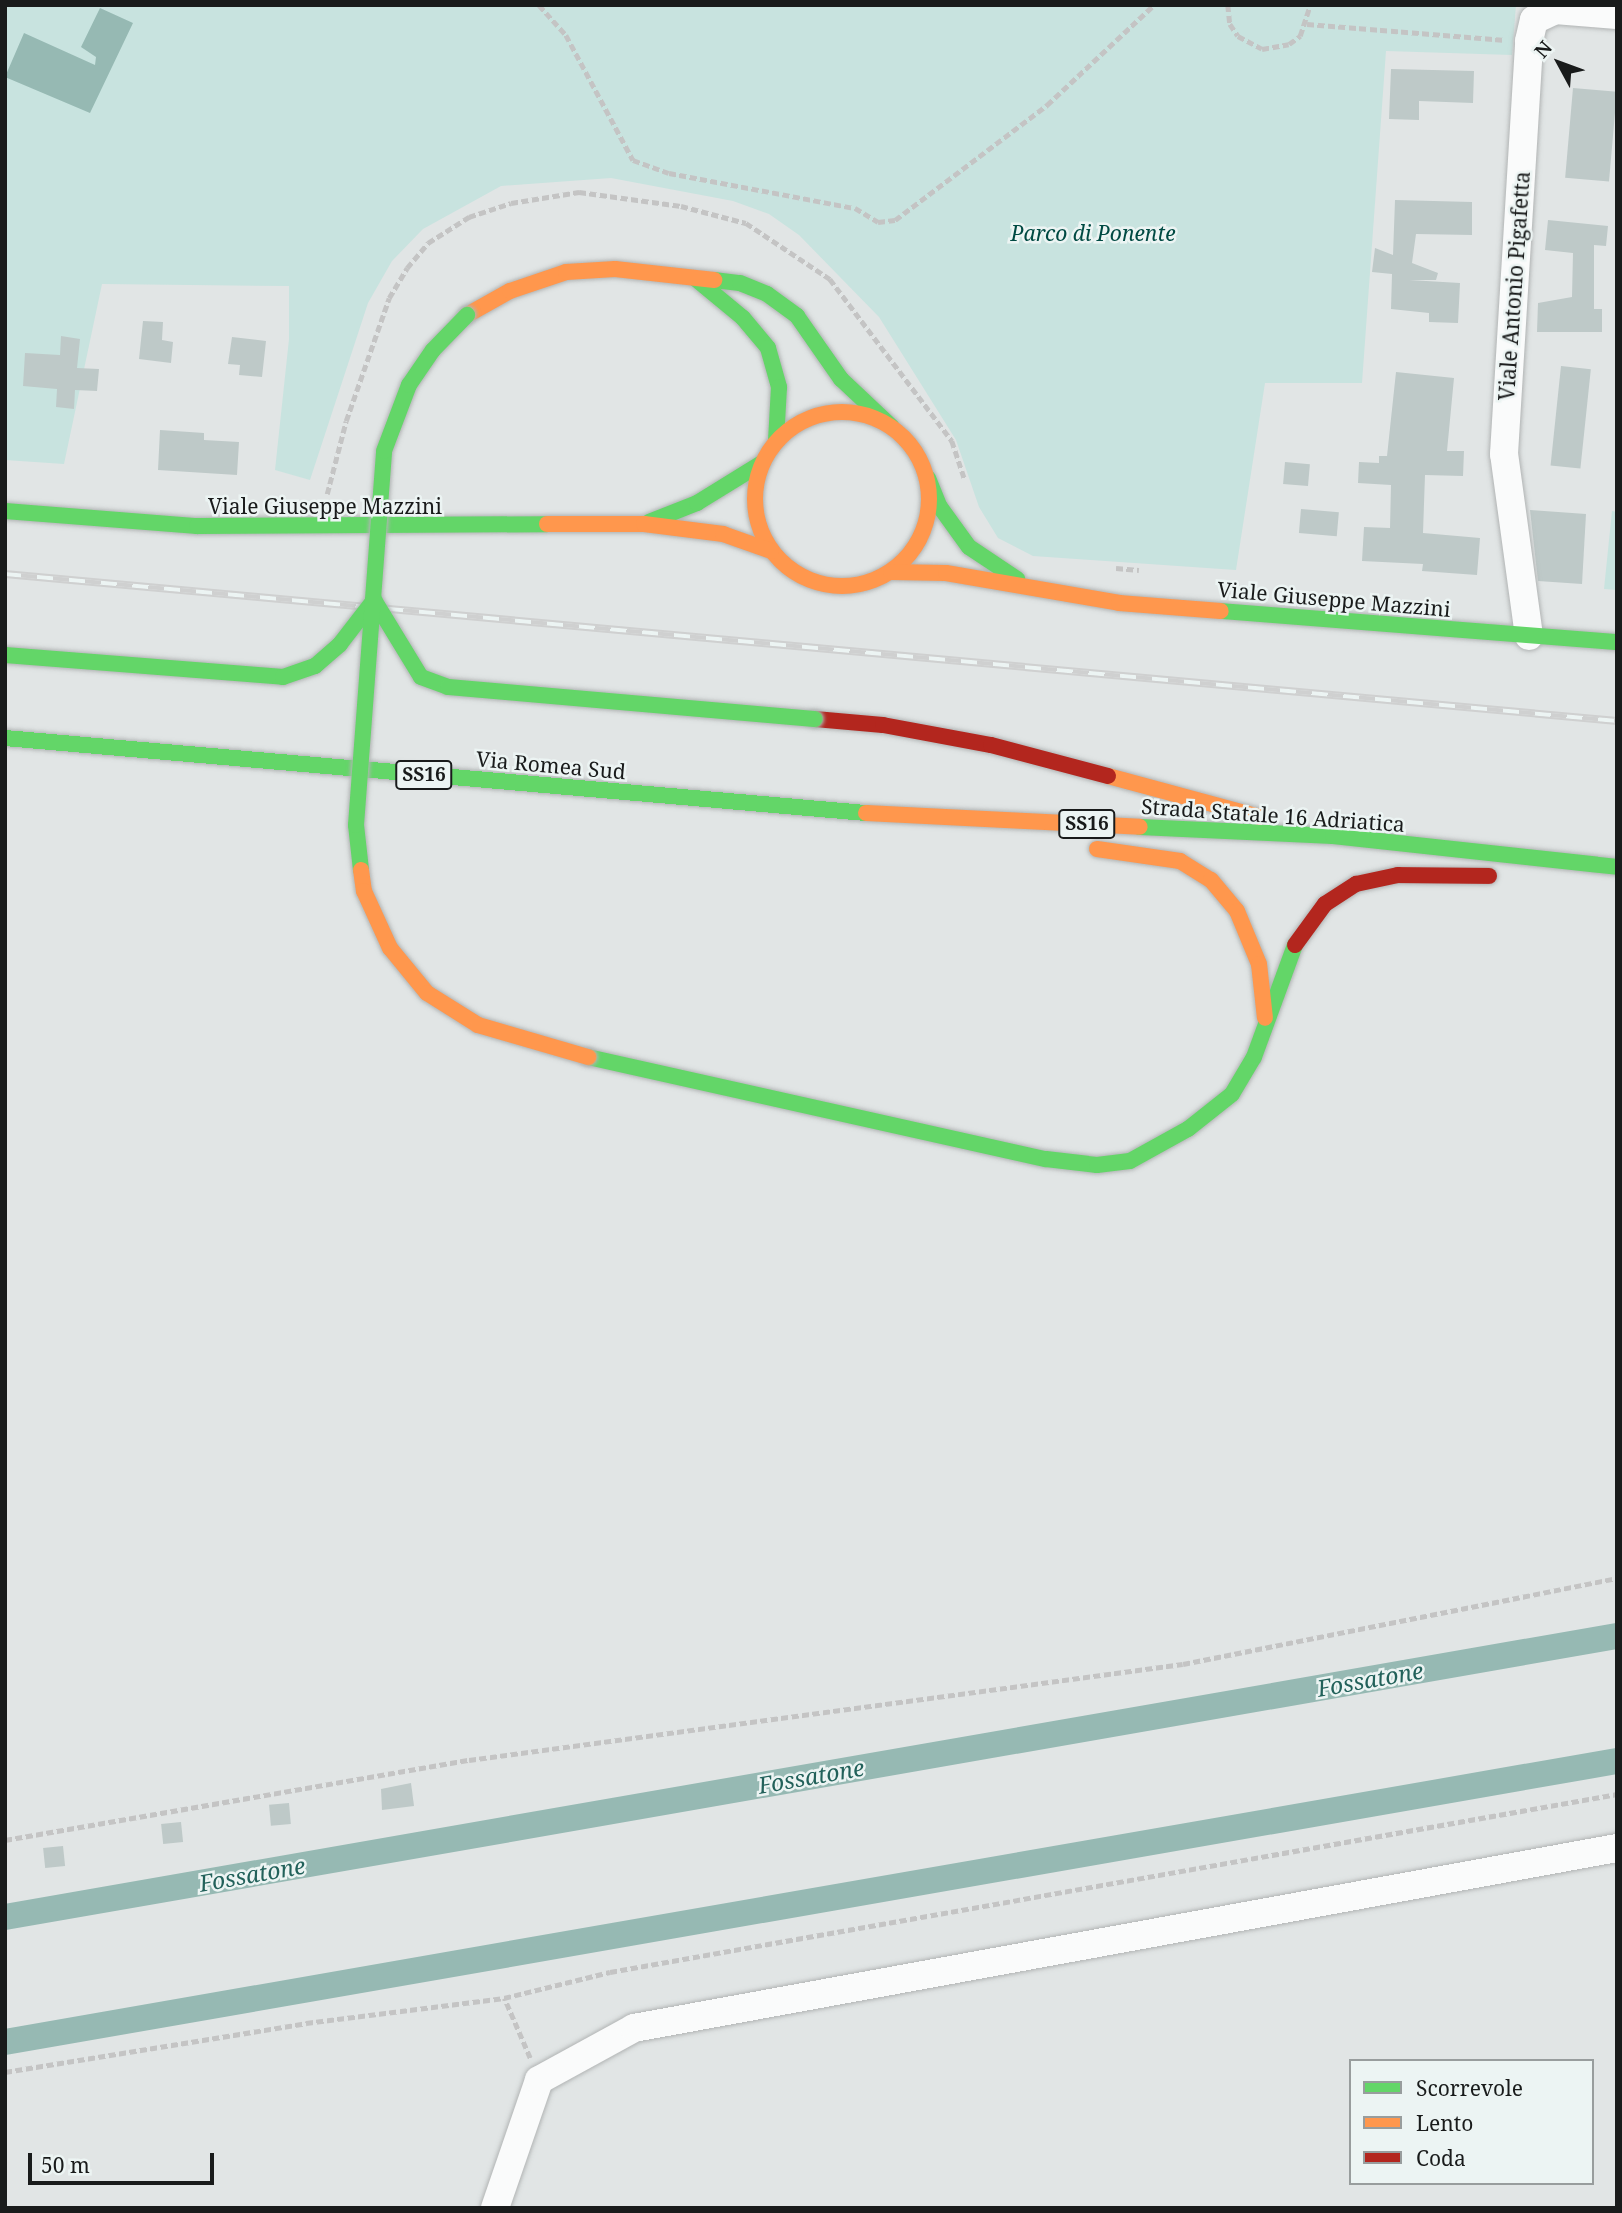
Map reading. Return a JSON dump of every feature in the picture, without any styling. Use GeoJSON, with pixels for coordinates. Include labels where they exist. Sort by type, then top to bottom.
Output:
{"type":"FeatureCollection","features":[{"type":"Feature","properties":{"kind":"main road"},"geometry":{"type":"LineString","coordinates":[[1048,594],[997,569],[969,547],[940,507],[913,447],[867,408],[841,379],[797,316],[740,283],[615,269],[566,272],[510,291],[467,315],[433,350],[409,385],[384,451],[356,825],[363,891],[390,948],[427,993],[478,1025],[588,1057],[1046,1159],[1097,1165],[1130,1161],[1188,1129],[1232,1094],[1265,1029],[1295,946],[1325,904],[1356,884],[1398,875],[1501,877]]}},
{"type":"Feature","properties":{"kind":"main road"},"geometry":{"type":"LineString","coordinates":[[696,279],[743,318],[768,348],[779,387],[776,441]]}},
{"type":"Feature","properties":{"kind":"main road"},"geometry":{"type":"LineString","coordinates":[[892,427],[869,416],[832,413],[796,425],[776,441],[762,463],[754,508],[771,551],[789,570],[814,583],[840,587],[867,583],[891,572],[912,552],[925,528],[930,500],[925,472]]}},
{"type":"Feature","properties":{"kind":"main road"},"geometry":{"type":"LineString","coordinates":[[644,524],[697,503],[762,463]]}},
{"type":"Feature","properties":{"kind":"main road","name":"Viale Giuseppe Mazzini"},"geometry":{"type":"LineString","coordinates":[[5,511],[197,526],[644,524]]}},
{"type":"Feature","properties":{"kind":"main road"},"geometry":{"type":"LineString","coordinates":[[644,524],[723,534],[771,551]]}},
{"type":"Feature","properties":{"kind":"main road"},"geometry":{"type":"LineString","coordinates":[[891,572],[946,573],[1048,594]]}},
{"type":"Feature","properties":{"kind":"main road","name":"Viale Giuseppe Mazzini"},"geometry":{"type":"LineString","coordinates":[[1048,594],[1119,603],[1617,642]]}},
{"type":"Feature","properties":{"kind":"main road"},"geometry":{"type":"LineString","coordinates":[[5,654],[283,677],[315,666],[340,644],[374,600]]}},
{"type":"Feature","properties":{"kind":"main road"},"geometry":{"type":"LineString","coordinates":[[374,600],[421,677],[448,687],[883,724],[991,745],[1333,836]]}},
{"type":"Feature","properties":{"kind":"main road","name":"Via Romea Sud"},"geometry":{"type":"LineString","coordinates":[[5,738],[842,812]]}},
{"type":"Feature","properties":{"kind":"main road"},"geometry":{"type":"LineString","coordinates":[[842,812],[948,835]]}},
{"type":"Feature","properties":{"kind":"main road","name":"Strada Statale 16 Adriatica"},"geometry":{"type":"LineString","coordinates":[[842,812],[1333,836],[1617,867]]}},
{"type":"Feature","properties":{"kind":"main road"},"geometry":{"type":"LineString","coordinates":[[1086,848],[1180,861],[1211,880],[1237,911],[1259,964],[1265,1029]]}},
{"type":"Feature","properties":{"kind":"main road"},"geometry":{"type":"LineString","coordinates":[[1580,881],[1617,879]]}},
{"type":"Feature","properties":{"kind":"street","name":"Viale Antonio Pigafetta"},"geometry":{"type":"LineString","coordinates":[[1529,636],[1504,454],[1530,41],[1534,19],[1555,10],[1617,15]]}},
{"type":"Feature","properties":{"kind":"street"},"geometry":{"type":"LineString","coordinates":[[495,2208],[539,2080],[634,2028],[1617,1848]]}},
{"type":"Feature","properties":{"kind":"path"},"geometry":{"type":"LineString","coordinates":[[539,5],[566,35],[632,160],[680,175],[855,208],[878,222],[895,220],[1047,105],[1154,5]]}},
{"type":"Feature","properties":{"kind":"path"},"geometry":{"type":"LineString","coordinates":[[1228,5],[1230,24],[1238,36],[1262,49],[1289,44],[1307,24],[1310,5]]}},
{"type":"Feature","properties":{"kind":"path"},"geometry":{"type":"LineString","coordinates":[[1307,24],[1530,41]]}},
{"type":"Feature","properties":{"kind":"path"},"geometry":{"type":"LineString","coordinates":[[318,501],[326,497],[334,476],[346,421],[389,298],[407,268],[428,243],[469,217],[511,203],[579,192],[681,206],[746,223],[830,279],[952,441],[968,486]]}},
{"type":"Feature","properties":{"kind":"path"},"geometry":{"type":"LineString","coordinates":[[1114,568],[1141,571]]}},
{"type":"Feature","properties":{"kind":"path"},"geometry":{"type":"LineString","coordinates":[[5,1840],[469,1760],[1184,1664],[1617,1578]]}},
{"type":"Feature","properties":{"kind":"path"},"geometry":{"type":"LineString","coordinates":[[5,2072],[306,2023],[504,1998],[610,1972],[1617,1794]]}},
{"type":"Feature","properties":{"kind":"path"},"geometry":{"type":"LineString","coordinates":[[504,1998],[539,2080]]}},
{"type":"Feature","properties":{"kind":"green space","name":"Parco di Ponente"},"geometry":{"type":"Polygon","coordinates":[[[5,5],[1516,5],[1512,55],[1386,51],[1362,383],[1265,383],[1236,570],[1033,556],[998,538],[979,507],[956,440],[879,317],[799,235],[769,214],[733,201],[611,178],[501,186],[423,229],[392,261],[368,303],[310,480],[275,470],[289,339],[289,286],[102,284],[64,464],[5,460],[5,5]]]}},
{"type":"Feature","properties":{"kind":"green space"},"geometry":{"type":"Polygon","coordinates":[[[1612,511],[1617,512],[1617,590],[1604,589],[1612,511]]]}},
{"type":"Feature","properties":{"kind":"shaded area"},"geometry":{"type":"Polygon","coordinates":[[[100,8],[133,23],[90,113],[5,77],[24,33],[95,65],[96,57],[81,47],[100,8]]]}},
{"type":"Feature","properties":{"kind":"building"},"geometry":{"type":"Polygon","coordinates":[[[1391,69],[1474,71],[1473,103],[1419,101],[1419,120],[1389,119],[1391,69]]]}},
{"type":"Feature","properties":{"kind":"building"},"geometry":{"type":"Polygon","coordinates":[[[1573,88],[1617,92],[1609,181],[1565,178],[1573,88]]]}},
{"type":"Feature","properties":{"kind":"building"},"geometry":{"type":"Polygon","coordinates":[[[1395,200],[1472,202],[1472,235],[1416,234],[1412,263],[1438,273],[1436,280],[1409,280],[1460,283],[1458,323],[1429,322],[1429,313],[1391,309],[1392,274],[1372,272],[1375,248],[1393,255],[1395,200]]]}},
{"type":"Feature","properties":{"kind":"building"},"geometry":{"type":"Polygon","coordinates":[[[1548,220],[1608,226],[1606,246],[1594,245],[1594,309],[1602,309],[1602,332],[1537,332],[1538,303],[1572,297],[1573,253],[1545,250],[1548,220]]]}},
{"type":"Feature","properties":{"kind":"building"},"geometry":{"type":"Polygon","coordinates":[[[143,321],[163,322],[162,340],[173,342],[171,363],[139,359],[143,321]]]}},
{"type":"Feature","properties":{"kind":"building"},"geometry":{"type":"Polygon","coordinates":[[[61,336],[80,339],[77,368],[99,369],[97,391],[75,390],[74,409],[56,407],[57,389],[23,386],[25,353],[60,355],[61,336]]]}},
{"type":"Feature","properties":{"kind":"building"},"geometry":{"type":"Polygon","coordinates":[[[232,337],[266,341],[262,377],[239,375],[240,365],[228,364],[232,337]]]}},
{"type":"Feature","properties":{"kind":"building"},"geometry":{"type":"Polygon","coordinates":[[[1561,366],[1591,369],[1580,469],[1551,465],[1561,366]]]}},
{"type":"Feature","properties":{"kind":"building"},"geometry":{"type":"Polygon","coordinates":[[[1396,372],[1454,378],[1447,451],[1464,451],[1463,476],[1425,475],[1423,533],[1480,538],[1477,575],[1422,571],[1423,564],[1362,561],[1364,527],[1390,528],[1391,485],[1358,483],[1359,462],[1379,463],[1379,456],[1387,456],[1396,372]]]}},
{"type":"Feature","properties":{"kind":"building"},"geometry":{"type":"Polygon","coordinates":[[[160,430],[204,433],[204,440],[239,442],[237,475],[158,470],[160,430]]]}},
{"type":"Feature","properties":{"kind":"building"},"geometry":{"type":"Polygon","coordinates":[[[1285,462],[1310,464],[1308,486],[1283,484],[1285,462]]]}},
{"type":"Feature","properties":{"kind":"building"},"geometry":{"type":"Polygon","coordinates":[[[1301,509],[1339,512],[1337,536],[1299,533],[1301,509]]]}},
{"type":"Feature","properties":{"kind":"building"},"geometry":{"type":"Polygon","coordinates":[[[1530,510],[1586,514],[1582,584],[1538,581],[1530,510]]]}},
{"type":"Feature","properties":{"kind":"building"},"geometry":{"type":"Polygon","coordinates":[[[411,1783],[414,1806],[382,1810],[381,1789],[411,1783]]]}},
{"type":"Feature","properties":{"kind":"building"},"geometry":{"type":"Polygon","coordinates":[[[289,1803],[291,1824],[271,1826],[269,1805],[289,1803]]]}},
{"type":"Feature","properties":{"kind":"building"},"geometry":{"type":"Polygon","coordinates":[[[181,1822],[183,1842],[163,1844],[161,1824],[181,1822]]]}},
{"type":"Feature","properties":{"kind":"building"},"geometry":{"type":"Polygon","coordinates":[[[63,1846],[65,1866],[45,1868],[43,1848],[63,1846]]]}},
{"type":"Feature","properties":{"kind":"waterway","name":"Fossatone"},"geometry":{"type":"LineString","coordinates":[[5,1917],[1617,1636]]}},
{"type":"Feature","properties":{"kind":"waterway"},"geometry":{"type":"LineString","coordinates":[[5,2042],[1617,1761]]}},
{"type":"Feature","properties":{"kind":"railway"},"geometry":{"type":"LineString","coordinates":[[5,574],[1617,721]]}},
{"type":"Feature","properties":{"kind":"traffic: fast"},"geometry":{"type":"LineString","coordinates":[[696,279],[743,318],[768,348],[779,387],[776,441]]}},
{"type":"Feature","properties":{"kind":"traffic: fast"},"geometry":{"type":"LineString","coordinates":[[714,280],[740,283],[767,294],[797,316],[841,379],[892,427]]}},
{"type":"Feature","properties":{"kind":"traffic: fast"},"geometry":{"type":"LineString","coordinates":[[361,870],[356,825],[384,451],[409,385],[433,350],[467,315]]}},
{"type":"Feature","properties":{"kind":"traffic: fast"},"geometry":{"type":"LineString","coordinates":[[649,522],[697,503],[762,463]]}},
{"type":"Feature","properties":{"kind":"traffic: fast"},"geometry":{"type":"LineString","coordinates":[[928,478],[940,507],[969,547],[1017,579]]}},
{"type":"Feature","properties":{"kind":"traffic: fast"},"geometry":{"type":"LineString","coordinates":[[5,511],[197,526],[547,524]]}},
{"type":"Feature","properties":{"kind":"traffic: fast"},"geometry":{"type":"LineString","coordinates":[[374,600],[421,677],[448,687],[815,719]]}},
{"type":"Feature","properties":{"kind":"traffic: fast"},"geometry":{"type":"LineString","coordinates":[[5,655],[283,677],[315,666],[340,644],[374,600]]}},
{"type":"Feature","properties":{"kind":"traffic: fast"},"geometry":{"type":"LineString","coordinates":[[1221,611],[1617,642]]}},
{"type":"Feature","properties":{"kind":"traffic: fast"},"geometry":{"type":"LineString","coordinates":[[5,738],[866,813]]}},
{"type":"Feature","properties":{"kind":"traffic: fast"},"geometry":{"type":"LineString","coordinates":[[1140,827],[1333,836],[1617,867]]}},
{"type":"Feature","properties":{"kind":"traffic: fast"},"geometry":{"type":"LineString","coordinates":[[588,1057],[1046,1159],[1097,1165],[1130,1161],[1188,1129],[1232,1094],[1254,1057],[1295,945]]}},
{"type":"Feature","properties":{"kind":"traffic: slow"},"geometry":{"type":"LineString","coordinates":[[467,315],[510,291],[566,272],[615,269],[714,280]]}},
{"type":"Feature","properties":{"kind":"traffic: slow"},"geometry":{"type":"LineString","coordinates":[[842,412],[875,418],[904,437],[923,466],[929,499],[923,532],[904,561],[875,580],[842,586],[809,580],[780,561],[761,532],[755,499],[761,466],[780,437],[809,418],[842,412]]}},
{"type":"Feature","properties":{"kind":"traffic: slow"},"geometry":{"type":"LineString","coordinates":[[547,524],[644,524],[723,534],[771,551]]}},
{"type":"Feature","properties":{"kind":"traffic: slow"},"geometry":{"type":"LineString","coordinates":[[891,572],[946,573],[1119,603],[1221,611]]}},
{"type":"Feature","properties":{"kind":"traffic: slow"},"geometry":{"type":"LineString","coordinates":[[1108,776],[1260,817]]}},
{"type":"Feature","properties":{"kind":"traffic: slow"},"geometry":{"type":"LineString","coordinates":[[866,813],[1140,827]]}},
{"type":"Feature","properties":{"kind":"traffic: slow"},"geometry":{"type":"LineString","coordinates":[[1097,849],[1180,861],[1211,880],[1237,911],[1259,964],[1265,1018]]}},
{"type":"Feature","properties":{"kind":"traffic: slow"},"geometry":{"type":"LineString","coordinates":[[361,870],[364,891],[390,948],[427,993],[478,1025],[588,1057]]}},
{"type":"Feature","properties":{"kind":"traffic: jam"},"geometry":{"type":"LineString","coordinates":[[815,719],[883,725],[991,745],[1108,776]]}},
{"type":"Feature","properties":{"kind":"traffic: jam"},"geometry":{"type":"LineString","coordinates":[[1295,945],[1325,904],[1356,884],[1398,875],[1489,876]]}}]}
